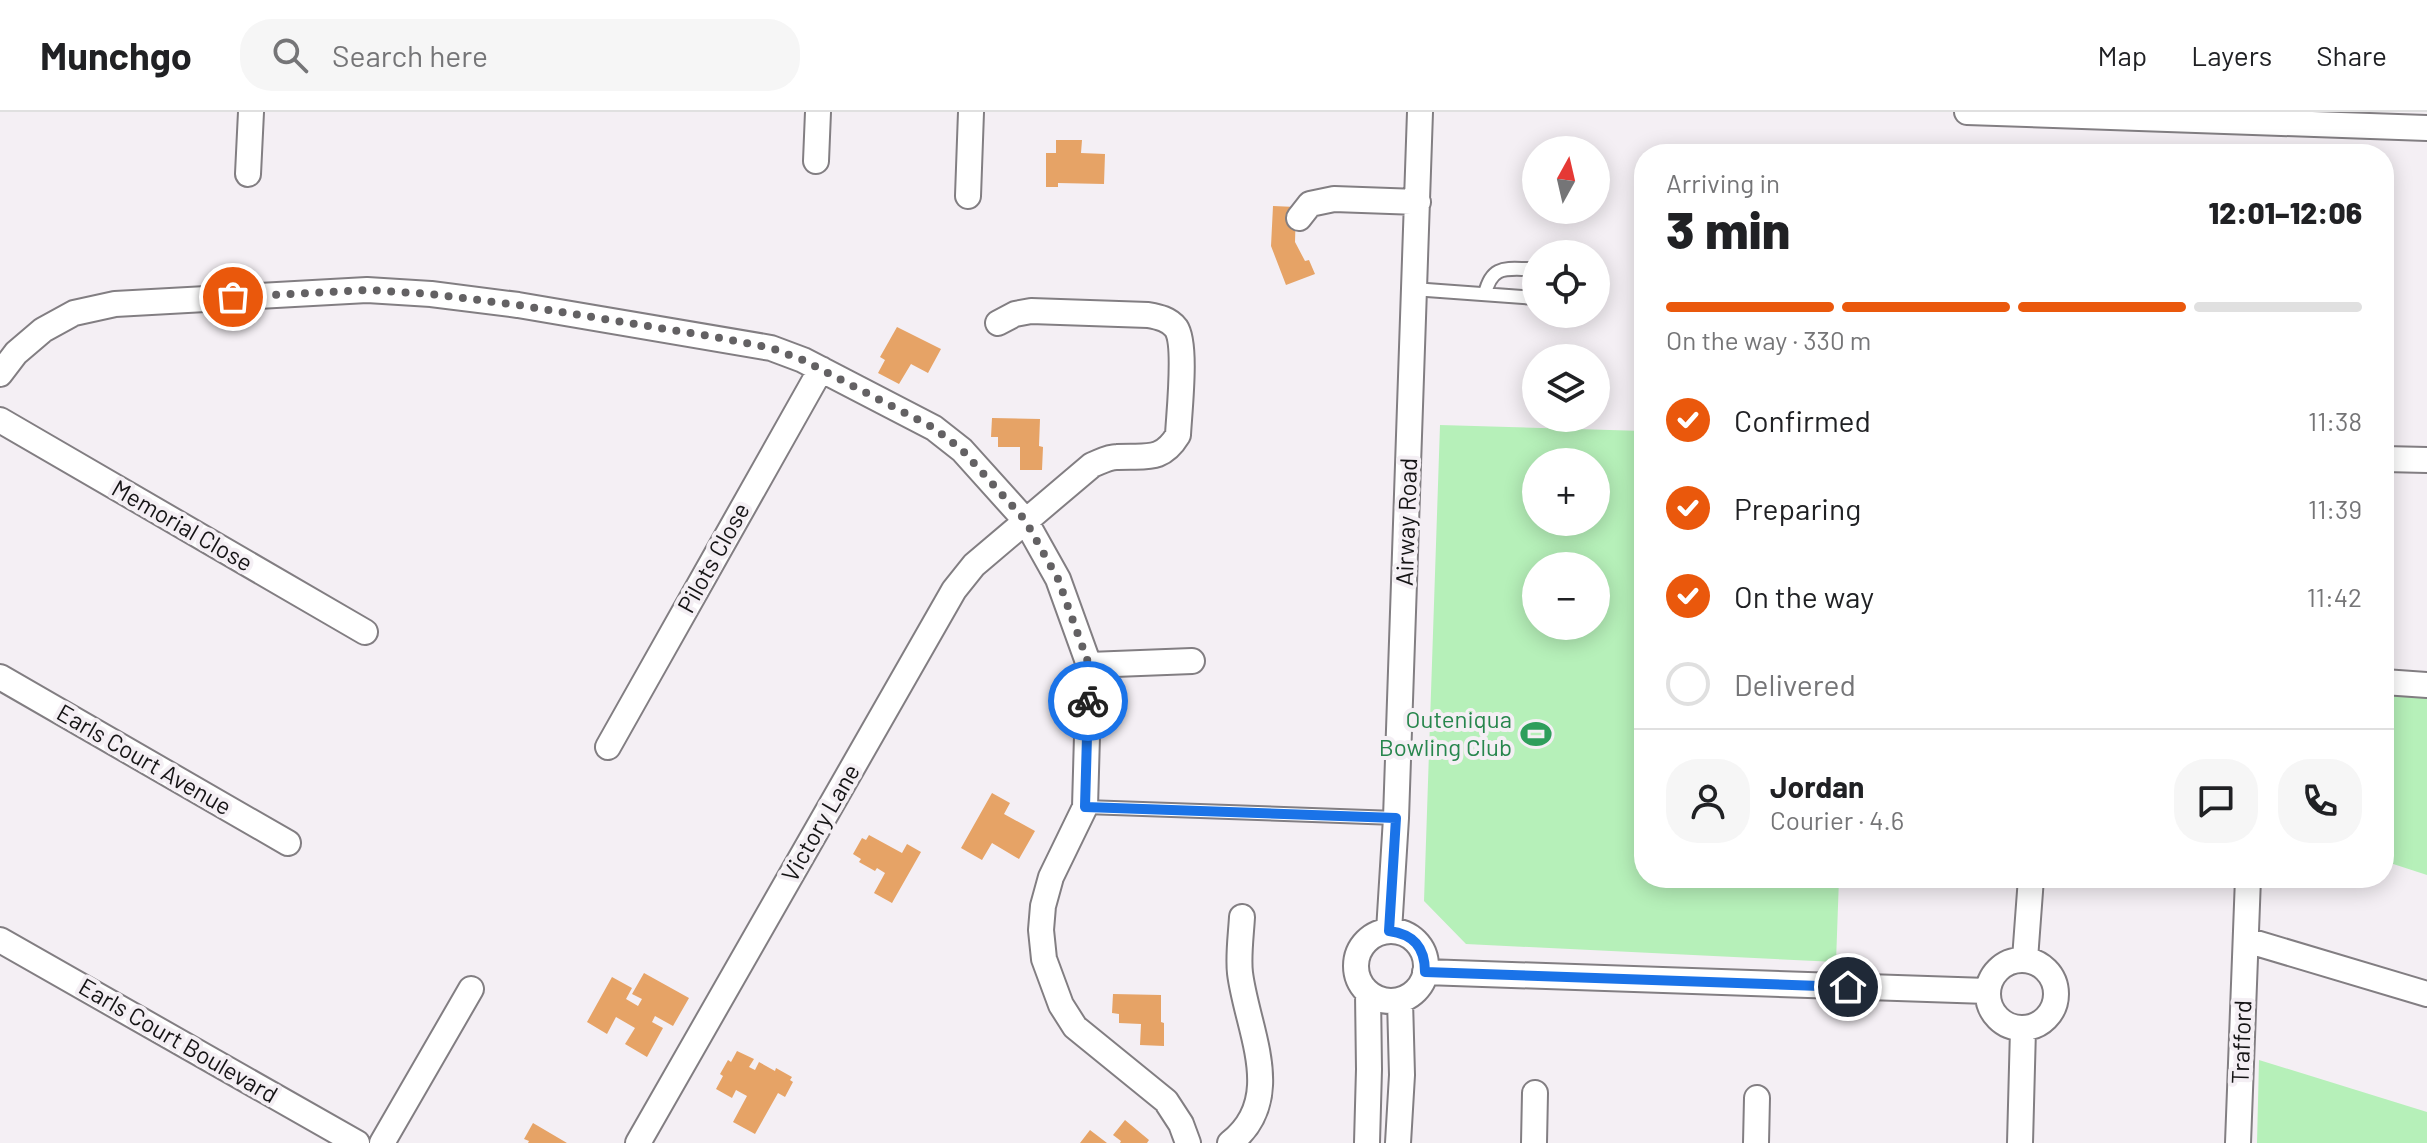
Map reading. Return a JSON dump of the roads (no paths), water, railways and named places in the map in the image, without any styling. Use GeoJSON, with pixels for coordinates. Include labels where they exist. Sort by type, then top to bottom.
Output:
{"type":"FeatureCollection","features":[{"type":"Feature","properties":{"kind":"street"},"geometry":{"type":"LineString","coordinates":[[248,174],[251,112]]}},
{"type":"Feature","properties":{"kind":"street"},"geometry":{"type":"LineString","coordinates":[[816,161],[818,112]]}},
{"type":"Feature","properties":{"kind":"street"},"geometry":{"type":"LineString","coordinates":[[968,196],[971,112]]}},
{"type":"Feature","properties":{"kind":"street","name":"Airway Road"},"geometry":{"type":"LineString","coordinates":[[1389,931],[1396,818],[1420,112]]}},
{"type":"Feature","properties":{"kind":"street"},"geometry":{"type":"LineString","coordinates":[[1967,112],[2427,128]]}},
{"type":"Feature","properties":{"kind":"street"},"geometry":{"type":"LineString","coordinates":[[1299,218],[1310,204],[1334,199],[1418,202]]}},
{"type":"Feature","properties":{"kind":"street"},"geometry":{"type":"LineString","coordinates":[[0,374],[16,353],[43,330],[74,313],[115,304],[367,290],[518,305],[771,348],[821,369],[934,428],[962,450],[1025,520],[1058,579],[1089,665],[1085,807],[1051,877],[1043,906],[1041,930],[1044,959],[1061,1005],[1075,1027],[1166,1101],[1181,1124],[1188,1143]]}},
{"type":"Feature","properties":{"kind":"street","name":"Victory Lane"},"geometry":{"type":"LineString","coordinates":[[638,1143],[954,590],[974,565],[1092,465],[1113,457],[1163,454],[1178,435],[1182,343],[1176,328],[1165,318],[1031,311],[1015,314],[998,323]]}},
{"type":"Feature","properties":{"kind":"street","name":"Pilots Close"},"geometry":{"type":"LineString","coordinates":[[608,747],[821,369]]}},
{"type":"Feature","properties":{"kind":"street","name":"Memorial Close"},"geometry":{"type":"LineString","coordinates":[[0,420],[365,632]]}},
{"type":"Feature","properties":{"kind":"street"},"geometry":{"type":"LineString","coordinates":[[2394,459],[2427,460]]}},
{"type":"Feature","properties":{"kind":"street"},"geometry":{"type":"LineString","coordinates":[[1089,665],[1192,661]]}},
{"type":"Feature","properties":{"kind":"street","name":"Earls Court Avenue"},"geometry":{"type":"LineString","coordinates":[[0,677],[288,843]]}},
{"type":"Feature","properties":{"kind":"street"},"geometry":{"type":"LineString","coordinates":[[2394,683],[2427,685]]}},
{"type":"Feature","properties":{"kind":"street"},"geometry":{"type":"LineString","coordinates":[[2025,959],[2030,888]]}},
{"type":"Feature","properties":{"kind":"street","name":"Trafford"},"geometry":{"type":"LineString","coordinates":[[2238,1143],[2248,888]]}},
{"type":"Feature","properties":{"kind":"street"},"geometry":{"type":"LineString","coordinates":[[1230,1143],[1253,1118],[1260,1080],[1258,1053],[1240,972],[1242,917]]}},
{"type":"Feature","properties":{"kind":"street"},"geometry":{"type":"LineString","coordinates":[[1389,931],[1413,938],[1421,948],[1425,972],[1417,990],[1400,1000],[1383,1001],[1368,993],[1358,979],[1355,963],[1361,947],[1373,936],[1389,931]]}},
{"type":"Feature","properties":{"kind":"street","name":"Earls Court Boulevard"},"geometry":{"type":"LineString","coordinates":[[0,940],[357,1143]]}},
{"type":"Feature","properties":{"kind":"street"},"geometry":{"type":"LineString","coordinates":[[2246,940],[2427,994]]}},
{"type":"Feature","properties":{"kind":"street"},"geometry":{"type":"LineString","coordinates":[[2025,959],[2049,972],[2056,991],[2055,1004],[2040,1024],[2023,1029],[2007,1023],[1996,1014],[1987,991],[2001,967],[2025,959]]}},
{"type":"Feature","properties":{"kind":"street"},"geometry":{"type":"LineString","coordinates":[[1425,972],[1987,991]]}},
{"type":"Feature","properties":{"kind":"street"},"geometry":{"type":"LineString","coordinates":[[382,1143],[471,989]]}},
{"type":"Feature","properties":{"kind":"street"},"geometry":{"type":"LineString","coordinates":[[1367,1143],[1368,993]]}},
{"type":"Feature","properties":{"kind":"street"},"geometry":{"type":"LineString","coordinates":[[1398,1143],[1402,1075],[1400,1000]]}},
{"type":"Feature","properties":{"kind":"street"},"geometry":{"type":"LineString","coordinates":[[2020,1143],[2023,1029]]}},
{"type":"Feature","properties":{"kind":"street"},"geometry":{"type":"LineString","coordinates":[[1534,1143],[1535,1093]]}},
{"type":"Feature","properties":{"kind":"street"},"geometry":{"type":"LineString","coordinates":[[1756,1143],[1757,1098]]}},
{"type":"Feature","properties":{"kind":"lane"},"geometry":{"type":"LineString","coordinates":[[1485,294],[1490,277],[1497,271],[1522,270]]}},
{"type":"Feature","properties":{"kind":"lane"},"geometry":{"type":"LineString","coordinates":[[1413,289],[1522,297]]}},
{"type":"Feature","properties":{"kind":"lane"},"geometry":{"type":"LineString","coordinates":[[1085,807],[1396,818]]}},
{"type":"Feature","properties":{"kind":"place","name":"Outeniqua Bowling Club"},"geometry":{"type":"Point","coordinates":[1536,734]}}]}
